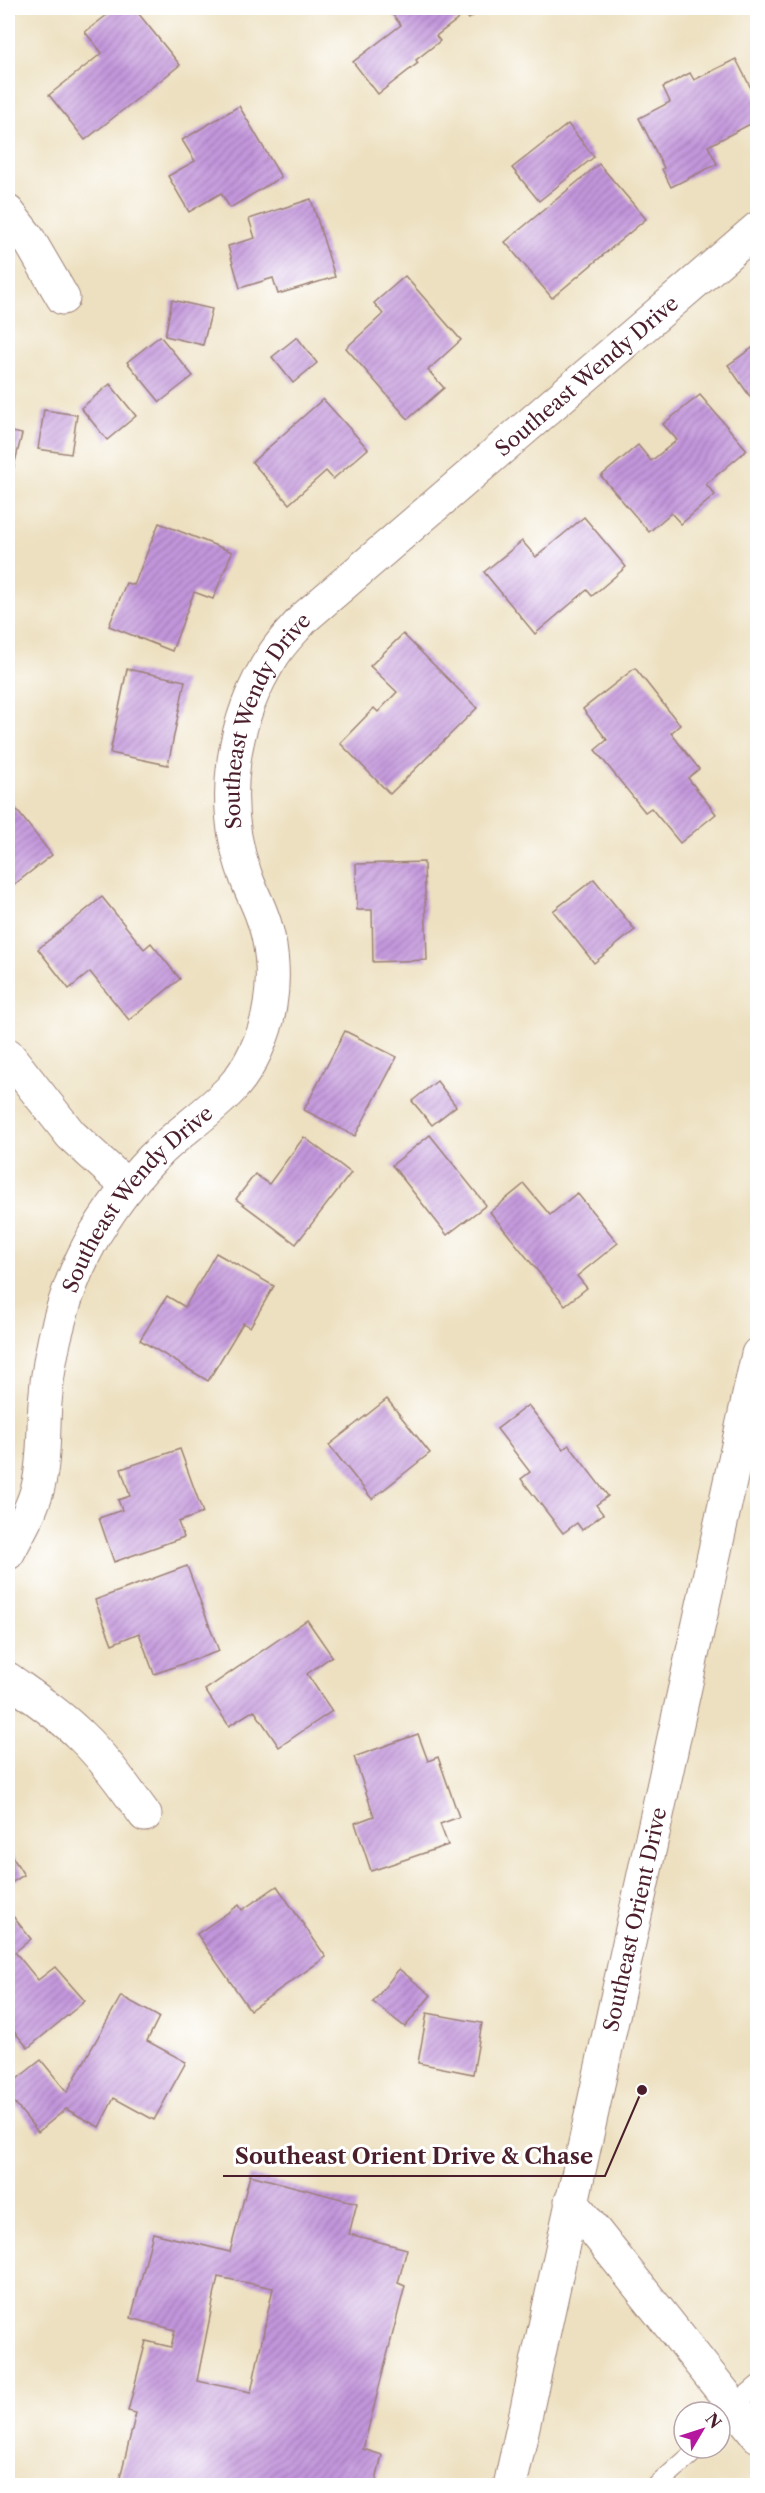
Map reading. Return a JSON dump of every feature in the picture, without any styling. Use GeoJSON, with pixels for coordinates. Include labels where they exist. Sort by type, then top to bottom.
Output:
{"type":"FeatureCollection","features":[{"type":"Feature","properties":{"kind":"street"},"geometry":{"type":"LineString","coordinates":[[8,212],[28,238],[63,298]]}},
{"type":"Feature","properties":{"kind":"street","name":"Southeast Wendy Drive"},"geometry":{"type":"LineString","coordinates":[[8,1553],[38,1487],[44,1445],[49,1370],[61,1316],[76,1275],[95,1235],[128,1187],[159,1152],[232,1088],[256,1050],[270,1006],[273,961],[262,915],[244,873],[233,828],[231,782],[241,726],[252,693],[274,653],[313,610],[758,228]]}},
{"type":"Feature","properties":{"kind":"street"},"geometry":{"type":"LineString","coordinates":[[8,1055],[71,1135],[128,1187]]}},
{"type":"Feature","properties":{"kind":"street","name":"Southeast Orient Drive"},"geometry":{"type":"LineString","coordinates":[[510,2486],[758,1353]]}},
{"type":"Feature","properties":{"kind":"street"},"geometry":{"type":"LineString","coordinates":[[8,1679],[43,1703],[81,1736],[115,1774],[145,1815]]}},
{"type":"Feature","properties":{"kind":"street"},"geometry":{"type":"LineString","coordinates":[[572,2201],[737,2405],[758,2436]]}},
{"type":"Feature","properties":{"kind":"lane"},"geometry":{"type":"LineString","coordinates":[[656,2486],[685,2460]]}},
{"type":"Feature","properties":{"kind":"building"},"geometry":{"type":"Polygon","coordinates":[[[116,8],[134,8],[180,65],[85,140],[49,95],[102,53],[85,32],[116,8]]]}},
{"type":"Feature","properties":{"kind":"building"},"geometry":{"type":"Polygon","coordinates":[[[387,8],[484,8],[469,19],[465,14],[436,36],[440,41],[416,60],[418,63],[378,94],[353,62],[401,25],[387,8]]]}},
{"type":"Feature","properties":{"kind":"building"},"geometry":{"type":"Polygon","coordinates":[[[736,59],[758,102],[758,120],[708,146],[717,164],[671,187],[639,118],[670,102],[663,87],[690,73],[694,80],[736,59]]]}},
{"type":"Feature","properties":{"kind":"building"},"geometry":{"type":"Polygon","coordinates":[[[239,106],[281,177],[230,208],[221,193],[189,212],[168,176],[195,161],[182,140],[239,106]]]}},
{"type":"Feature","properties":{"kind":"building"},"geometry":{"type":"Polygon","coordinates":[[[568,124],[594,157],[539,201],[512,168],[568,124]]]}},
{"type":"Feature","properties":{"kind":"building"},"geometry":{"type":"Polygon","coordinates":[[[599,164],[646,219],[552,298],[505,242],[599,164]]]}},
{"type":"Feature","properties":{"kind":"building"},"geometry":{"type":"Polygon","coordinates":[[[311,199],[335,277],[278,294],[273,278],[240,288],[228,246],[255,238],[249,219],[311,199]]]}},
{"type":"Feature","properties":{"kind":"building"},"geometry":{"type":"Polygon","coordinates":[[[405,276],[461,340],[428,370],[444,388],[408,419],[346,348],[383,314],[374,303],[405,276]]]}},
{"type":"Feature","properties":{"kind":"building"},"geometry":{"type":"Polygon","coordinates":[[[172,300],[212,309],[203,345],[165,336],[172,300]]]}},
{"type":"Feature","properties":{"kind":"building"},"geometry":{"type":"Polygon","coordinates":[[[160,336],[193,376],[160,402],[127,362],[160,336]]]}},
{"type":"Feature","properties":{"kind":"building"},"geometry":{"type":"Polygon","coordinates":[[[297,337],[317,363],[293,383],[272,357],[297,337]]]}},
{"type":"Feature","properties":{"kind":"building"},"geometry":{"type":"Polygon","coordinates":[[[758,344],[758,408],[728,365],[758,344]]]}},
{"type":"Feature","properties":{"kind":"building"},"geometry":{"type":"Polygon","coordinates":[[[110,384],[136,416],[107,440],[81,408],[110,384]]]}},
{"type":"Feature","properties":{"kind":"building"},"geometry":{"type":"Polygon","coordinates":[[[700,395],[747,450],[706,484],[715,495],[681,524],[671,513],[649,532],[601,476],[638,445],[651,461],[677,440],[663,424],[700,395]]]}},
{"type":"Feature","properties":{"kind":"building"},"geometry":{"type":"Polygon","coordinates":[[[323,399],[368,449],[333,479],[326,471],[289,504],[252,462],[323,399]]]}},
{"type":"Feature","properties":{"kind":"building"},"geometry":{"type":"Polygon","coordinates":[[[44,410],[77,415],[71,454],[38,449],[44,410]]]}},
{"type":"Feature","properties":{"kind":"building"},"geometry":{"type":"Polygon","coordinates":[[[8,431],[22,434],[8,490],[8,431]]]}},
{"type":"Feature","properties":{"kind":"building"},"geometry":{"type":"Polygon","coordinates":[[[584,517],[626,567],[592,596],[587,590],[535,634],[484,572],[522,541],[536,557],[584,517]]]}},
{"type":"Feature","properties":{"kind":"building"},"geometry":{"type":"Polygon","coordinates":[[[159,523],[232,552],[213,599],[194,592],[172,651],[109,626],[126,583],[134,585],[159,523]]]}},
{"type":"Feature","properties":{"kind":"building"},"geometry":{"type":"Polygon","coordinates":[[[403,634],[477,708],[390,794],[340,743],[374,708],[378,712],[397,692],[370,666],[403,634]]]}},
{"type":"Feature","properties":{"kind":"building"},"geometry":{"type":"Polygon","coordinates":[[[635,668],[680,725],[671,733],[699,769],[688,778],[716,814],[680,843],[651,808],[645,812],[595,750],[607,740],[583,709],[635,668]]]}},
{"type":"Feature","properties":{"kind":"building"},"geometry":{"type":"Polygon","coordinates":[[[127,669],[185,681],[168,765],[110,753],[127,669]]]}},
{"type":"Feature","properties":{"kind":"building"},"geometry":{"type":"Polygon","coordinates":[[[8,799],[52,855],[11,887],[8,883],[8,799]]]}},
{"type":"Feature","properties":{"kind":"building"},"geometry":{"type":"Polygon","coordinates":[[[424,862],[427,960],[373,962],[372,910],[357,910],[356,864],[424,862]]]}},
{"type":"Feature","properties":{"kind":"building"},"geometry":{"type":"Polygon","coordinates":[[[594,879],[635,930],[594,963],[553,911],[594,879]]]}},
{"type":"Feature","properties":{"kind":"building"},"geometry":{"type":"Polygon","coordinates":[[[102,897],[144,949],[151,943],[180,979],[129,1020],[90,972],[69,989],[38,949],[102,897]]]}},
{"type":"Feature","properties":{"kind":"building"},"geometry":{"type":"Polygon","coordinates":[[[345,1031],[397,1057],[355,1136],[304,1110],[345,1031]]]}},
{"type":"Feature","properties":{"kind":"building"},"geometry":{"type":"Polygon","coordinates":[[[437,1081],[456,1106],[432,1125],[412,1101],[437,1081]]]}},
{"type":"Feature","properties":{"kind":"building"},"geometry":{"type":"Polygon","coordinates":[[[430,1135],[486,1205],[447,1235],[392,1165],[430,1135]]]}},
{"type":"Feature","properties":{"kind":"building"},"geometry":{"type":"Polygon","coordinates":[[[304,1137],[351,1173],[296,1244],[236,1199],[255,1174],[269,1184],[304,1137]]]}},
{"type":"Feature","properties":{"kind":"building"},"geometry":{"type":"Polygon","coordinates":[[[524,1184],[550,1215],[577,1193],[618,1243],[577,1276],[587,1288],[565,1305],[490,1212],[524,1184]]]}},
{"type":"Feature","properties":{"kind":"building"},"geometry":{"type":"Polygon","coordinates":[[[216,1253],[274,1286],[250,1327],[243,1323],[208,1381],[140,1340],[167,1296],[185,1307],[216,1253]]]}},
{"type":"Feature","properties":{"kind":"building"},"geometry":{"type":"Polygon","coordinates":[[[387,1399],[430,1453],[372,1499],[329,1445],[387,1399]]]}},
{"type":"Feature","properties":{"kind":"building"},"geometry":{"type":"Polygon","coordinates":[[[528,1405],[563,1449],[569,1445],[608,1496],[596,1505],[603,1514],[582,1530],[577,1523],[563,1533],[521,1479],[530,1472],[497,1429],[528,1405]]]}},
{"type":"Feature","properties":{"kind":"building"},"geometry":{"type":"Polygon","coordinates":[[[180,1449],[203,1513],[178,1522],[184,1537],[114,1562],[99,1518],[122,1510],[118,1500],[130,1496],[121,1469],[180,1449]]]}},
{"type":"Feature","properties":{"kind":"building"},"geometry":{"type":"Polygon","coordinates":[[[187,1566],[219,1651],[154,1674],[139,1633],[112,1644],[95,1600],[187,1566]]]}},
{"type":"Feature","properties":{"kind":"building"},"geometry":{"type":"Polygon","coordinates":[[[307,1620],[332,1656],[307,1674],[332,1711],[279,1747],[254,1710],[229,1726],[205,1690],[307,1620]]]}},
{"type":"Feature","properties":{"kind":"building"},"geometry":{"type":"Polygon","coordinates":[[[418,1734],[428,1761],[438,1757],[459,1817],[440,1824],[448,1845],[371,1871],[355,1823],[374,1816],[354,1757],[418,1734]]]}},
{"type":"Feature","properties":{"kind":"building"},"geometry":{"type":"Polygon","coordinates":[[[8,1850],[24,1875],[8,1885],[8,1850]]]}},
{"type":"Feature","properties":{"kind":"building"},"geometry":{"type":"Polygon","coordinates":[[[277,1886],[326,1957],[250,2010],[197,1934],[239,1905],[242,1910],[277,1886]]]}},
{"type":"Feature","properties":{"kind":"building"},"geometry":{"type":"Polygon","coordinates":[[[8,1910],[31,1939],[15,1952],[38,1980],[55,1967],[85,2001],[28,2048],[8,2024],[8,1910]]]}},
{"type":"Feature","properties":{"kind":"building"},"geometry":{"type":"Polygon","coordinates":[[[399,1969],[431,1995],[405,2027],[373,2002],[399,1969]]]}},
{"type":"Feature","properties":{"kind":"building"},"geometry":{"type":"Polygon","coordinates":[[[121,1996],[159,2017],[147,2041],[186,2062],[154,2120],[114,2098],[99,2127],[66,2109],[38,2132],[8,2095],[8,2086],[41,2060],[67,2092],[121,1996]]]}},
{"type":"Feature","properties":{"kind":"building"},"geometry":{"type":"Polygon","coordinates":[[[427,2013],[482,2023],[473,2074],[418,2063],[427,2013]]]}},
{"type":"Feature","properties":{"kind":"building"},"geometry":{"type":"Polygon","coordinates":[[[250,2175],[357,2203],[349,2234],[407,2249],[398,2283],[405,2286],[363,2449],[382,2455],[375,2486],[118,2486],[136,2413],[128,2411],[146,2341],[171,2347],[175,2330],[131,2318],[153,2233],[230,2252],[250,2175]],[[218,2277],[197,2381],[251,2392],[273,2288],[218,2277]]]}},
{"type":"Feature","properties":{"kind":"place","name":"Southeast Orient Drive & Chase"},"geometry":{"type":"Point","coordinates":[642,2090]}}]}
